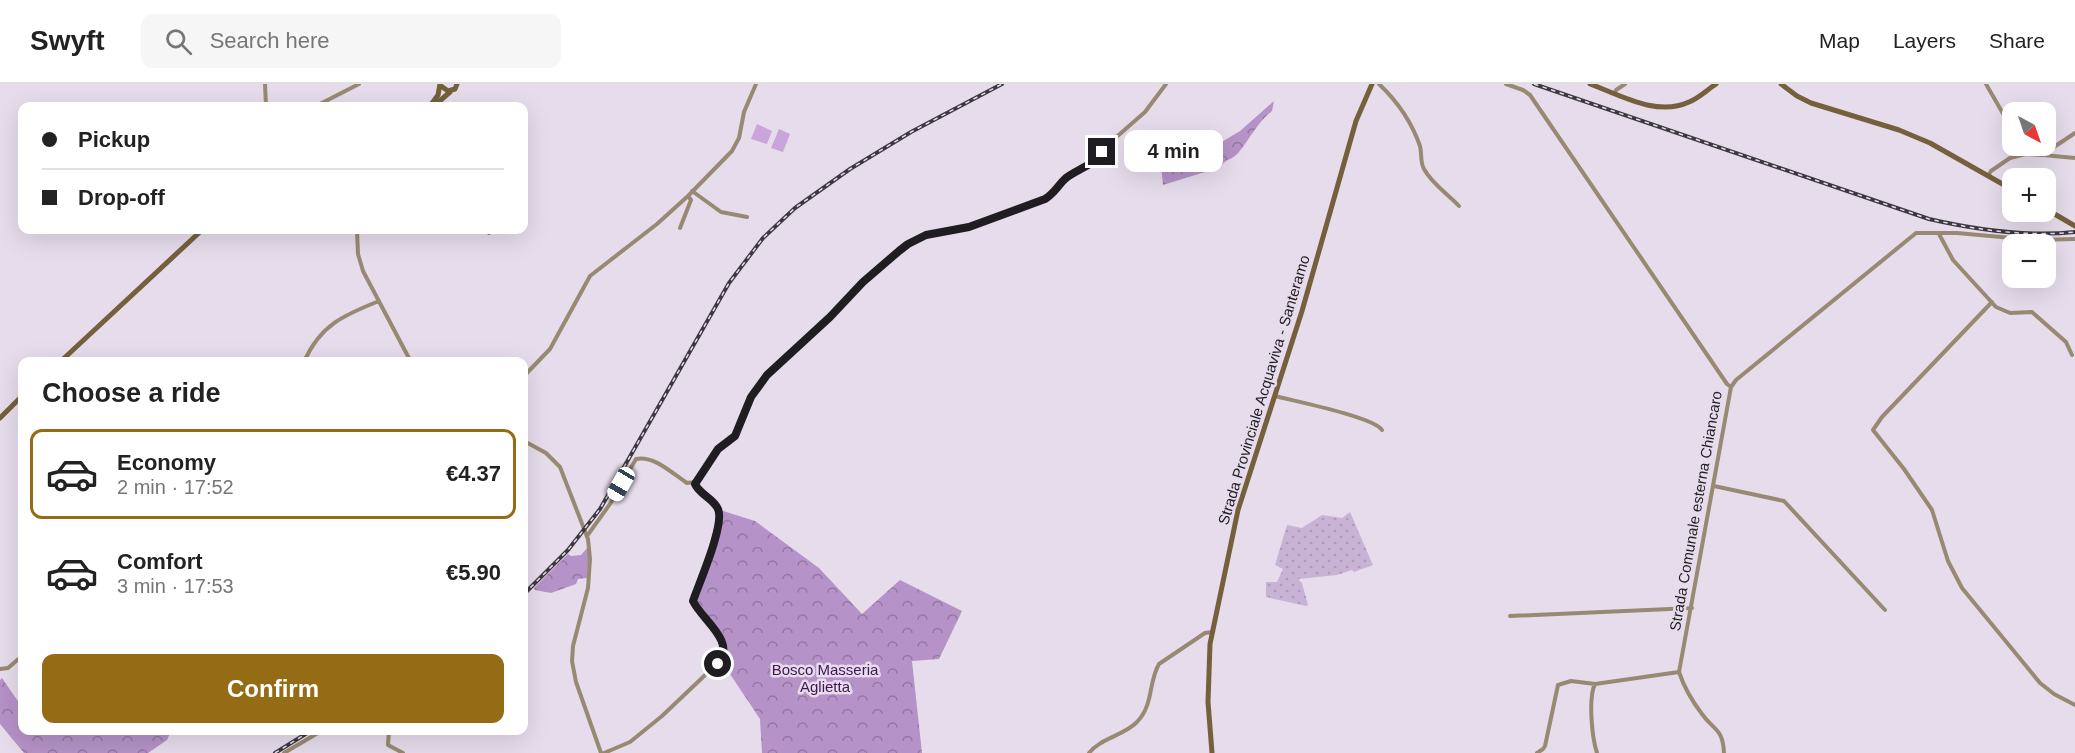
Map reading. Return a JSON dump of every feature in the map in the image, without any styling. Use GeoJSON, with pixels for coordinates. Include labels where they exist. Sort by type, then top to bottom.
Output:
{"type":"FeatureCollection","features":[{"type":"Feature","properties":{"kind":"main road"},"geometry":{"type":"LineString","coordinates":[[440,84],[445,91],[456,87]]}},
{"type":"Feature","properties":{"kind":"main road"},"geometry":{"type":"LineString","coordinates":[[434,102],[440,84]]}},
{"type":"Feature","properties":{"kind":"main road","name":"Strada Provinciale Acquaviva - Santeramo"},"geometry":{"type":"LineString","coordinates":[[1212,753],[1209,736],[1208,664],[1212,632],[1238,510],[1302,311],[1349,143],[1372,84]]}},
{"type":"Feature","properties":{"kind":"main road"},"geometry":{"type":"LineString","coordinates":[[1590,84],[1646,105],[1673,106],[1691,102],[1716,84]]}},
{"type":"Feature","properties":{"kind":"main road"},"geometry":{"type":"LineString","coordinates":[[1780,84],[1814,104],[1899,130],[1930,143],[2002,184]]}},
{"type":"Feature","properties":{"kind":"main road"},"geometry":{"type":"LineString","coordinates":[[437,102],[456,87]]}},
{"type":"Feature","properties":{"kind":"main road"},"geometry":{"type":"LineString","coordinates":[[2056,215],[2075,226]]}},
{"type":"Feature","properties":{"kind":"main road"},"geometry":{"type":"LineString","coordinates":[[65,357],[198,234]]}},
{"type":"Feature","properties":{"kind":"main road"},"geometry":{"type":"LineString","coordinates":[[0,417],[18,400]]}},
{"type":"Feature","properties":{"kind":"street"},"geometry":{"type":"LineString","coordinates":[[265,84],[266,102]]}},
{"type":"Feature","properties":{"kind":"street"},"geometry":{"type":"LineString","coordinates":[[323,102],[359,84]]}},
{"type":"Feature","properties":{"kind":"street"},"geometry":{"type":"LineString","coordinates":[[528,372],[550,349],[590,276],[644,235],[688,196],[734,148],[739,138],[744,112],[756,84]]}},
{"type":"Feature","properties":{"kind":"street"},"geometry":{"type":"LineString","coordinates":[[528,443],[541,449],[560,467],[587,536],[590,550],[590,575],[572,661],[576,682],[602,753],[630,742],[662,716],[722,660],[721,639],[693,603],[707,563],[719,517],[717,508],[696,488],[696,481],[720,446],[735,436],[751,397],[767,375],[830,317],[863,282],[908,244],[926,235],[969,227],[1050,196],[1069,176],[1097,159],[1105,147],[1145,112],[1166,84]]}},
{"type":"Feature","properties":{"kind":"street"},"geometry":{"type":"LineString","coordinates":[[1379,84],[1404,113],[1419,145],[1425,172],[1459,206]]}},
{"type":"Feature","properties":{"kind":"street","name":"Strada Comunale esterna Chiancaro"},"geometry":{"type":"LineString","coordinates":[[1506,84],[1530,95],[1721,376],[1731,387],[1679,672]]}},
{"type":"Feature","properties":{"kind":"street"},"geometry":{"type":"LineString","coordinates":[[1614,93],[1625,84]]}},
{"type":"Feature","properties":{"kind":"street"},"geometry":{"type":"LineString","coordinates":[[1986,84],[2002,112]]}},
{"type":"Feature","properties":{"kind":"street"},"geometry":{"type":"LineString","coordinates":[[2056,146],[2075,133]]}},
{"type":"Feature","properties":{"kind":"street"},"geometry":{"type":"LineString","coordinates":[[1988,176],[1991,171],[2010,158],[2018,156]]}},
{"type":"Feature","properties":{"kind":"street"},"geometry":{"type":"LineString","coordinates":[[2053,156],[2075,158]]}},
{"type":"Feature","properties":{"kind":"street"},"geometry":{"type":"LineString","coordinates":[[692,191],[721,212],[747,217]]}},
{"type":"Feature","properties":{"kind":"street"},"geometry":{"type":"LineString","coordinates":[[680,228],[691,200],[688,196]]}},
{"type":"Feature","properties":{"kind":"street"},"geometry":{"type":"LineString","coordinates":[[1731,387],[1736,380],[1912,234],[1958,233],[2035,240],[2075,239]]}},
{"type":"Feature","properties":{"kind":"street"},"geometry":{"type":"LineString","coordinates":[[357,234],[360,262],[408,357]]}},
{"type":"Feature","properties":{"kind":"street"},"geometry":{"type":"LineString","coordinates":[[1939,234],[1953,260],[1992,302],[2006,312],[2032,312],[2066,342],[2072,355]]}},
{"type":"Feature","properties":{"kind":"street"},"geometry":{"type":"LineString","coordinates":[[307,357],[316,341],[338,319],[379,301]]}},
{"type":"Feature","properties":{"kind":"street"},"geometry":{"type":"LineString","coordinates":[[1992,302],[1882,417],[1873,430],[1932,510],[1948,561],[1962,588],[2040,683],[2054,694],[2075,705]]}},
{"type":"Feature","properties":{"kind":"street"},"geometry":{"type":"LineString","coordinates":[[1275,396],[1350,415],[1378,425],[1382,430]]}},
{"type":"Feature","properties":{"kind":"street"},"geometry":{"type":"LineString","coordinates":[[587,536],[610,504],[636,459],[642,458],[664,467],[687,483],[696,481]]}},
{"type":"Feature","properties":{"kind":"street"},"geometry":{"type":"LineString","coordinates":[[1714,486],[1784,501],[1885,610]]}},
{"type":"Feature","properties":{"kind":"street"},"geometry":{"type":"LineString","coordinates":[[1510,616],[1692,608]]}},
{"type":"Feature","properties":{"kind":"street"},"geometry":{"type":"LineString","coordinates":[[1089,753],[1097,744],[1132,726],[1138,720],[1149,704],[1157,668],[1161,663],[1205,633],[1212,632]]}},
{"type":"Feature","properties":{"kind":"street"},"geometry":{"type":"LineString","coordinates":[[0,669],[8,668],[18,659]]}},
{"type":"Feature","properties":{"kind":"street"},"geometry":{"type":"LineString","coordinates":[[1537,753],[1545,746],[1558,685],[1571,681],[1594,684],[1679,672],[1698,709],[1720,733],[1724,753]]}},
{"type":"Feature","properties":{"kind":"street"},"geometry":{"type":"LineString","coordinates":[[1594,684],[1592,724],[1597,753]]}},
{"type":"Feature","properties":{"kind":"street"},"geometry":{"type":"LineString","coordinates":[[284,753],[315,735]]}},
{"type":"Feature","properties":{"kind":"street"},"geometry":{"type":"LineString","coordinates":[[388,735],[387,745],[403,753]]}},
{"type":"Feature","properties":{"kind":"shaded area"},"geometry":{"type":"Polygon","coordinates":[[[757,124],[772,131],[767,144],[751,139],[757,124]]]}},
{"type":"Feature","properties":{"kind":"shaded area"},"geometry":{"type":"Polygon","coordinates":[[[779,129],[790,134],[783,152],[771,148],[779,129]]]}},
{"type":"Feature","properties":{"kind":"shaded area"},"geometry":{"type":"Polygon","coordinates":[[[1350,512],[1373,565],[1354,572],[1352,570],[1337,575],[1298,579],[1302,583],[1308,605],[1306,606],[1266,597],[1266,582],[1277,582],[1283,569],[1275,565],[1287,525],[1302,528],[1322,515],[1342,518],[1350,512]]]}},
{"type":"Feature","properties":{"kind":"green space"},"geometry":{"type":"Polygon","coordinates":[[[1274,101],[1272,111],[1258,125],[1237,155],[1224,162],[1221,167],[1163,185],[1161,166],[1171,165],[1172,162],[1157,139],[1168,131],[1200,155],[1240,131],[1274,101]]]}},
{"type":"Feature","properties":{"kind":"green space","name":"Bosco Masseria Aglietta"},"geometry":{"type":"Polygon","coordinates":[[[720,510],[755,521],[819,568],[862,614],[900,580],[962,611],[939,659],[912,661],[922,753],[762,753],[760,719],[726,668],[725,646],[721,634],[694,601],[714,548],[720,510]]]}},
{"type":"Feature","properties":{"kind":"green space"},"geometry":{"type":"Polygon","coordinates":[[[589,546],[587,578],[578,579],[576,584],[551,593],[535,590],[534,588],[568,554],[581,555],[589,546]]]}},
{"type":"Feature","properties":{"kind":"green space"},"geometry":{"type":"Polygon","coordinates":[[[2,678],[18,701],[18,735],[169,735],[167,740],[148,753],[24,753],[0,724],[0,680],[2,678]]]}},
{"type":"Feature","properties":{"kind":"railway"},"geometry":{"type":"LineString","coordinates":[[528,590],[568,550],[600,509],[729,283],[763,238],[795,208],[850,169],[911,132],[1002,84]]}},
{"type":"Feature","properties":{"kind":"railway"},"geometry":{"type":"LineString","coordinates":[[1534,84],[1929,219],[2002,232],[2038,234],[2075,232]]}},
{"type":"Feature","properties":{"kind":"railway"},"geometry":{"type":"LineString","coordinates":[[275,753],[304,735]]}},
{"type":"Feature","properties":{"kind":"route"},"geometry":{"type":"LineString","coordinates":[[718,664],[722,660],[723,644],[718,634],[693,603],[693,598],[707,563],[717,528],[719,511],[696,488],[695,484],[720,446],[733,439],[737,433],[748,403],[757,387],[863,282],[908,244],[926,235],[969,227],[1045,199],[1053,194],[1064,180],[1097,159],[1102,152]]}}]}
